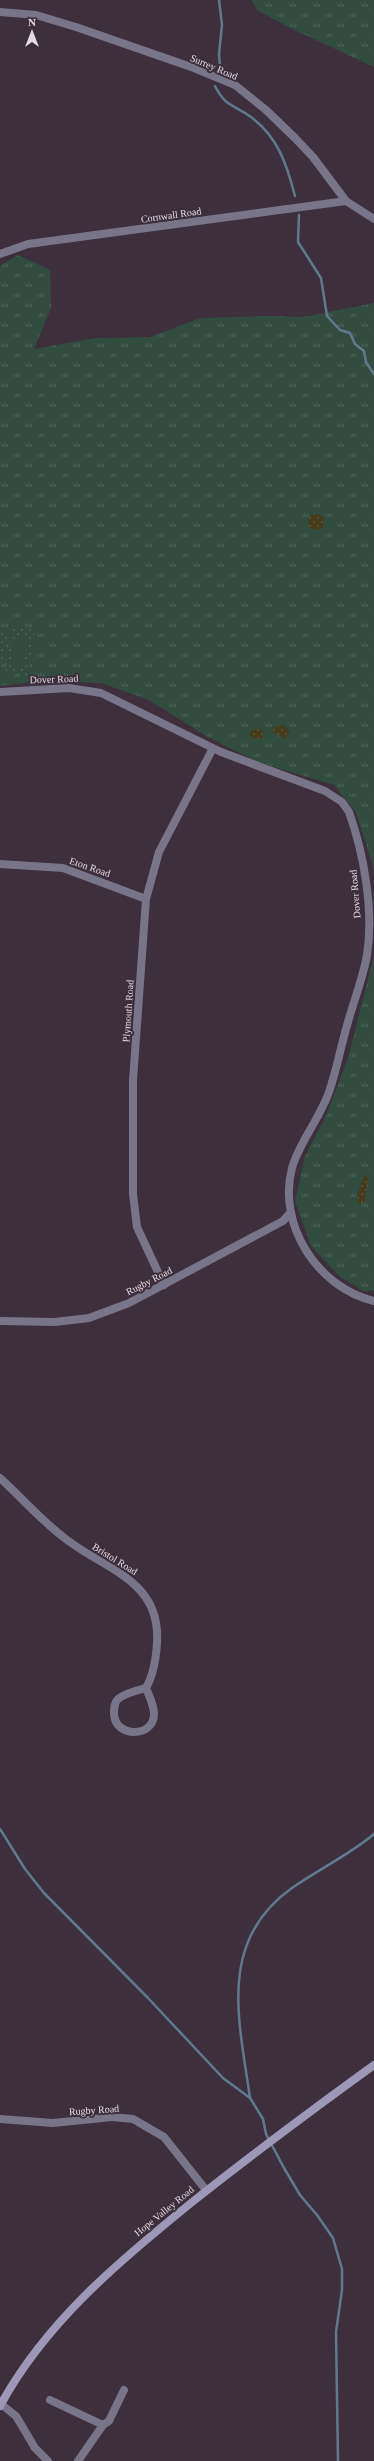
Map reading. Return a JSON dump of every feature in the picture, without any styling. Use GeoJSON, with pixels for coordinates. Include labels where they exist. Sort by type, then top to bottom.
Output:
{"type":"FeatureCollection","features":[{"type":"Feature","properties":{"kind":"main road","name":"Hope Valley Road"},"geometry":{"type":"LineString","coordinates":[[0,2404],[16,2377],[67,2312],[123,2258],[206,2190],[277,2135],[374,2065]]}},
{"type":"Feature","properties":{"kind":"street","name":"Surrey Road"},"geometry":{"type":"LineString","coordinates":[[0,12],[36,15],[76,27],[194,68],[234,85],[266,110],[299,143],[346,201],[374,220]]}},
{"type":"Feature","properties":{"kind":"street","name":"Cornwall Road"},"geometry":{"type":"LineString","coordinates":[[0,254],[28,244],[346,201]]}},
{"type":"Feature","properties":{"kind":"street","name":"Dover Road"},"geometry":{"type":"LineString","coordinates":[[0,692],[69,688],[101,693],[212,748],[245,762],[315,787],[338,799],[349,812],[364,869],[368,934],[367,957],[332,1085],[318,1119],[292,1167],[290,1183],[291,1212],[304,1248],[320,1270],[357,1296],[374,1301]]}},
{"type":"Feature","properties":{"kind":"street","name":"Plymouth Road"},"geometry":{"type":"LineString","coordinates":[[164,1285],[137,1227],[132,1194],[133,1080],[146,899],[159,852],[212,748]]}},
{"type":"Feature","properties":{"kind":"street","name":"Eton Road"},"geometry":{"type":"LineString","coordinates":[[0,864],[62,868],[146,899]]}},
{"type":"Feature","properties":{"kind":"street","name":"Rugby Road"},"geometry":{"type":"LineString","coordinates":[[0,1321],[55,1322],[89,1318],[129,1303],[164,1285],[283,1221],[291,1212]]}},
{"type":"Feature","properties":{"kind":"street","name":"Bristol Road"},"geometry":{"type":"LineString","coordinates":[[0,1478],[62,1536],[114,1569],[143,1591],[151,1609],[158,1633],[155,1663],[146,1688]]}},
{"type":"Feature","properties":{"kind":"street"},"geometry":{"type":"LineString","coordinates":[[146,1688],[154,1707],[152,1724],[145,1730],[136,1732],[126,1731],[118,1727],[114,1718],[114,1707],[118,1699],[146,1688]]}},
{"type":"Feature","properties":{"kind":"street","name":"Rugby Road"},"geometry":{"type":"LineString","coordinates":[[0,2119],[46,2123],[112,2117],[133,2119],[157,2131],[168,2141],[206,2190]]}},
{"type":"Feature","properties":{"kind":"street"},"geometry":{"type":"LineString","coordinates":[[78,2461],[103,2425],[109,2421],[124,2390]]}},
{"type":"Feature","properties":{"kind":"street"},"geometry":{"type":"LineString","coordinates":[[50,2400],[103,2425]]}},
{"type":"Feature","properties":{"kind":"street"},"geometry":{"type":"LineString","coordinates":[[0,2404],[16,2416],[35,2448],[48,2461]]}},
{"type":"Feature","properties":{"kind":"green space"},"geometry":{"type":"Polygon","coordinates":[[[252,0],[374,0],[374,67],[288,27],[257,10],[252,0]]]}},
{"type":"Feature","properties":{"kind":"green space"},"geometry":{"type":"Polygon","coordinates":[[[18,255],[50,270],[51,308],[34,349],[95,338],[150,337],[200,318],[271,316],[303,317],[374,303],[374,875],[372,863],[356,812],[334,785],[258,762],[206,736],[149,700],[101,683],[41,681],[0,686],[0,266],[18,255]]]}},
{"type":"Feature","properties":{"kind":"green space"},"geometry":{"type":"Polygon","coordinates":[[[13,626],[35,630],[27,676],[5,672],[13,626]]]}},
{"type":"Feature","properties":{"kind":"green space"},"geometry":{"type":"Polygon","coordinates":[[[0,632],[8,634],[0,671],[0,632]]]}},
{"type":"Feature","properties":{"kind":"green space"},"geometry":{"type":"Polygon","coordinates":[[[15,635],[29,638],[23,668],[10,665],[15,635]]]}},
{"type":"Feature","properties":{"kind":"green space"},"geometry":{"type":"Polygon","coordinates":[[[374,956],[374,1291],[364,1291],[340,1277],[311,1246],[295,1201],[305,1156],[326,1116],[348,1058],[374,956]]]}},
{"type":"Feature","properties":{"kind":"sand"},"geometry":{"type":"Polygon","coordinates":[[[316,514],[323,519],[324,522],[319,529],[316,530],[309,525],[308,522],[313,515],[316,514]]]}},
{"type":"Feature","properties":{"kind":"sand"},"geometry":{"type":"Polygon","coordinates":[[[284,725],[290,732],[284,739],[272,731],[274,727],[284,725]]]}},
{"type":"Feature","properties":{"kind":"sand"},"geometry":{"type":"Polygon","coordinates":[[[259,728],[264,732],[262,739],[256,739],[249,735],[251,731],[259,728]]]}},
{"type":"Feature","properties":{"kind":"sand"},"geometry":{"type":"Polygon","coordinates":[[[364,1175],[368,1178],[365,1202],[360,1204],[356,1199],[364,1175]]]}},
{"type":"Feature","properties":{"kind":"waterway"},"geometry":{"type":"LineString","coordinates":[[219,0],[222,25],[219,54],[220,69]]}},
{"type":"Feature","properties":{"kind":"waterway"},"geometry":{"type":"LineString","coordinates":[[215,86],[227,102],[251,117],[268,133],[285,163],[295,196]]}},
{"type":"Feature","properties":{"kind":"waterway"},"geometry":{"type":"LineString","coordinates":[[299,215],[298,242],[321,278],[327,316],[340,330],[350,333],[355,344],[364,351],[366,362],[374,374]]}},
{"type":"Feature","properties":{"kind":"waterway"},"geometry":{"type":"LineString","coordinates":[[0,1829],[25,1869],[44,1893],[148,1998],[223,2078],[250,2098],[263,2119],[266,2134],[300,2195],[317,2215],[333,2238],[342,2269],[342,2290],[336,2332],[338,2461]]}},
{"type":"Feature","properties":{"kind":"waterway"},"geometry":{"type":"LineString","coordinates":[[250,2098],[241,2040],[239,1984],[243,1957],[252,1932],[268,1909],[292,1888],[354,1849],[374,1834]]}}]}
